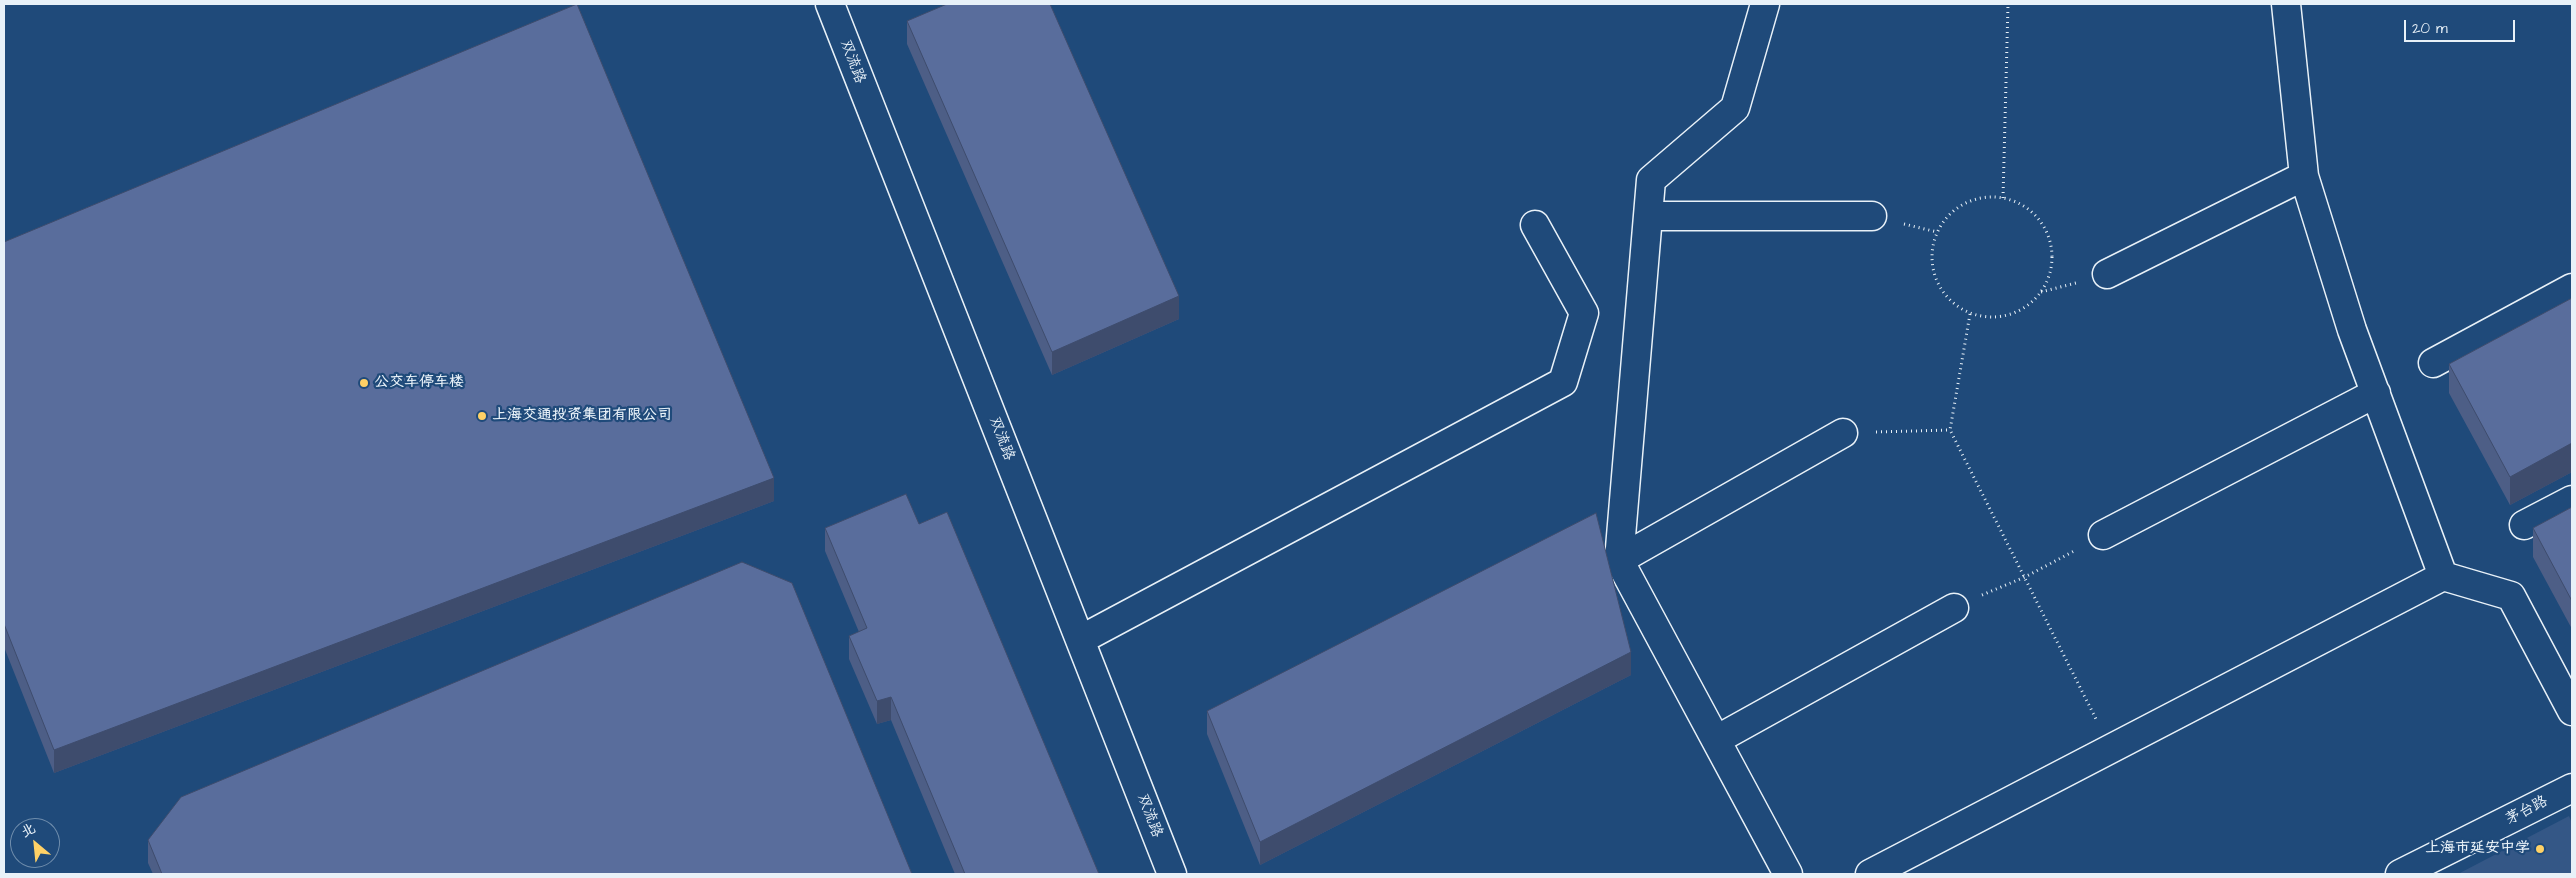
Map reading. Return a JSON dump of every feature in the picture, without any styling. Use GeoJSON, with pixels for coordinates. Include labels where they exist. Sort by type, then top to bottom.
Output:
{"type":"FeatureCollection","features":[{"type":"Feature","properties":{"kind":"street","name":"双流路"},"geometry":{"type":"LineString","coordinates":[[830,4],[1172,874]]}},
{"type":"Feature","properties":{"kind":"street"},"geometry":{"type":"LineString","coordinates":[[1765,4],[1735,108],[1651,180],[1619,560],[1788,874]]}},
{"type":"Feature","properties":{"kind":"street"},"geometry":{"type":"LineString","coordinates":[[2286,4],[2304,176],[2352,330],[2443,576]]}},
{"type":"Feature","properties":{"kind":"street"},"geometry":{"type":"LineString","coordinates":[[2106,274],[2304,176]]}},
{"type":"Feature","properties":{"kind":"street"},"geometry":{"type":"LineString","coordinates":[[1649,216],[1872,216]]}},
{"type":"Feature","properties":{"kind":"street"},"geometry":{"type":"LineString","coordinates":[[1080,640],[1563,382],[1584,313],[1536,225]]}},
{"type":"Feature","properties":{"kind":"street"},"geometry":{"type":"LineString","coordinates":[[2432,363],[2572,288]]}},
{"type":"Feature","properties":{"kind":"street"},"geometry":{"type":"LineString","coordinates":[[2103,536],[2376,393]]}},
{"type":"Feature","properties":{"kind":"street"},"geometry":{"type":"LineString","coordinates":[[1619,560],[1843,432]]}},
{"type":"Feature","properties":{"kind":"street"},"geometry":{"type":"LineString","coordinates":[[2524,526],[2572,500]]}},
{"type":"Feature","properties":{"kind":"street"},"geometry":{"type":"LineString","coordinates":[[1870,874],[2443,576],[2511,596],[2572,711]]}},
{"type":"Feature","properties":{"kind":"street"},"geometry":{"type":"LineString","coordinates":[[1716,740],[1954,608]]}},
{"type":"Feature","properties":{"kind":"street","name":"茅台路"},"geometry":{"type":"LineString","coordinates":[[2400,874],[2572,788]]}},
{"type":"Feature","properties":{"kind":"path"},"geometry":{"type":"LineString","coordinates":[[2003,198],[2008,4]]}},
{"type":"Feature","properties":{"kind":"path"},"geometry":{"type":"LineString","coordinates":[[1982,198],[2003,198],[2022,206],[2037,218],[2048,235],[2052,255],[2049,274],[2040,293],[2026,306],[2014,312],[1989,318],[1970,314],[1953,304],[1941,289],[1933,271],[1932,251],[1937,232],[1948,216],[1964,204],[1982,198]]}},
{"type":"Feature","properties":{"kind":"path"},"geometry":{"type":"LineString","coordinates":[[1970,314],[1950,430],[2111,749]]}},
{"type":"Feature","properties":{"kind":"path"},"geometry":{"type":"LineString","coordinates":[[1843,432],[1950,430]]}},
{"type":"Feature","properties":{"kind":"path"},"geometry":{"type":"LineString","coordinates":[[1954,608],[2025,577],[2103,536]]}},
{"type":"Feature","properties":{"kind":"shaded area","name":"上海市延安中学"},"geometry":{"type":"Polygon","coordinates":[[[2569,816],[2572,823],[2572,874],[2458,874],[2569,816]]]}},
{"type":"Feature","properties":{"kind":"building","name":"公交车停车楼"},"geometry":{"type":"Polygon","coordinates":[[[577,4],[774,478],[54,750],[4,624],[4,242],[577,4]]]}},
{"type":"Feature","properties":{"kind":"building"},"geometry":{"type":"Polygon","coordinates":[[[947,4],[1050,4],[1179,296],[1052,352],[907,21],[947,4]]]}},
{"type":"Feature","properties":{"kind":"building"},"geometry":{"type":"Polygon","coordinates":[[[2572,298],[2572,443],[2510,477],[2449,364],[2572,298]]]}},
{"type":"Feature","properties":{"kind":"building"},"geometry":{"type":"Polygon","coordinates":[[[906,494],[919,524],[947,512],[1099,874],[965,874],[891,697],[877,701],[849,636],[867,628],[825,528],[906,494]]]}},
{"type":"Feature","properties":{"kind":"building"},"geometry":{"type":"Polygon","coordinates":[[[2572,507],[2572,601],[2533,528],[2572,507]]]}},
{"type":"Feature","properties":{"kind":"building"},"geometry":{"type":"Polygon","coordinates":[[[1596,513],[1631,652],[1260,842],[1207,711],[1596,513]]]}},
{"type":"Feature","properties":{"kind":"building"},"geometry":{"type":"Polygon","coordinates":[[[742,562],[792,583],[912,874],[162,874],[148,840],[181,797],[742,562]]]}},
{"type":"Feature","properties":{"kind":"place","name":"公交车停车楼"},"geometry":{"type":"Point","coordinates":[364,383]}},
{"type":"Feature","properties":{"kind":"place","name":"上海交通投资集团有限公司"},"geometry":{"type":"Point","coordinates":[482,416]}},
{"type":"Feature","properties":{"kind":"place","name":"上海市延安中学"},"geometry":{"type":"Point","coordinates":[2540,849]}}]}
